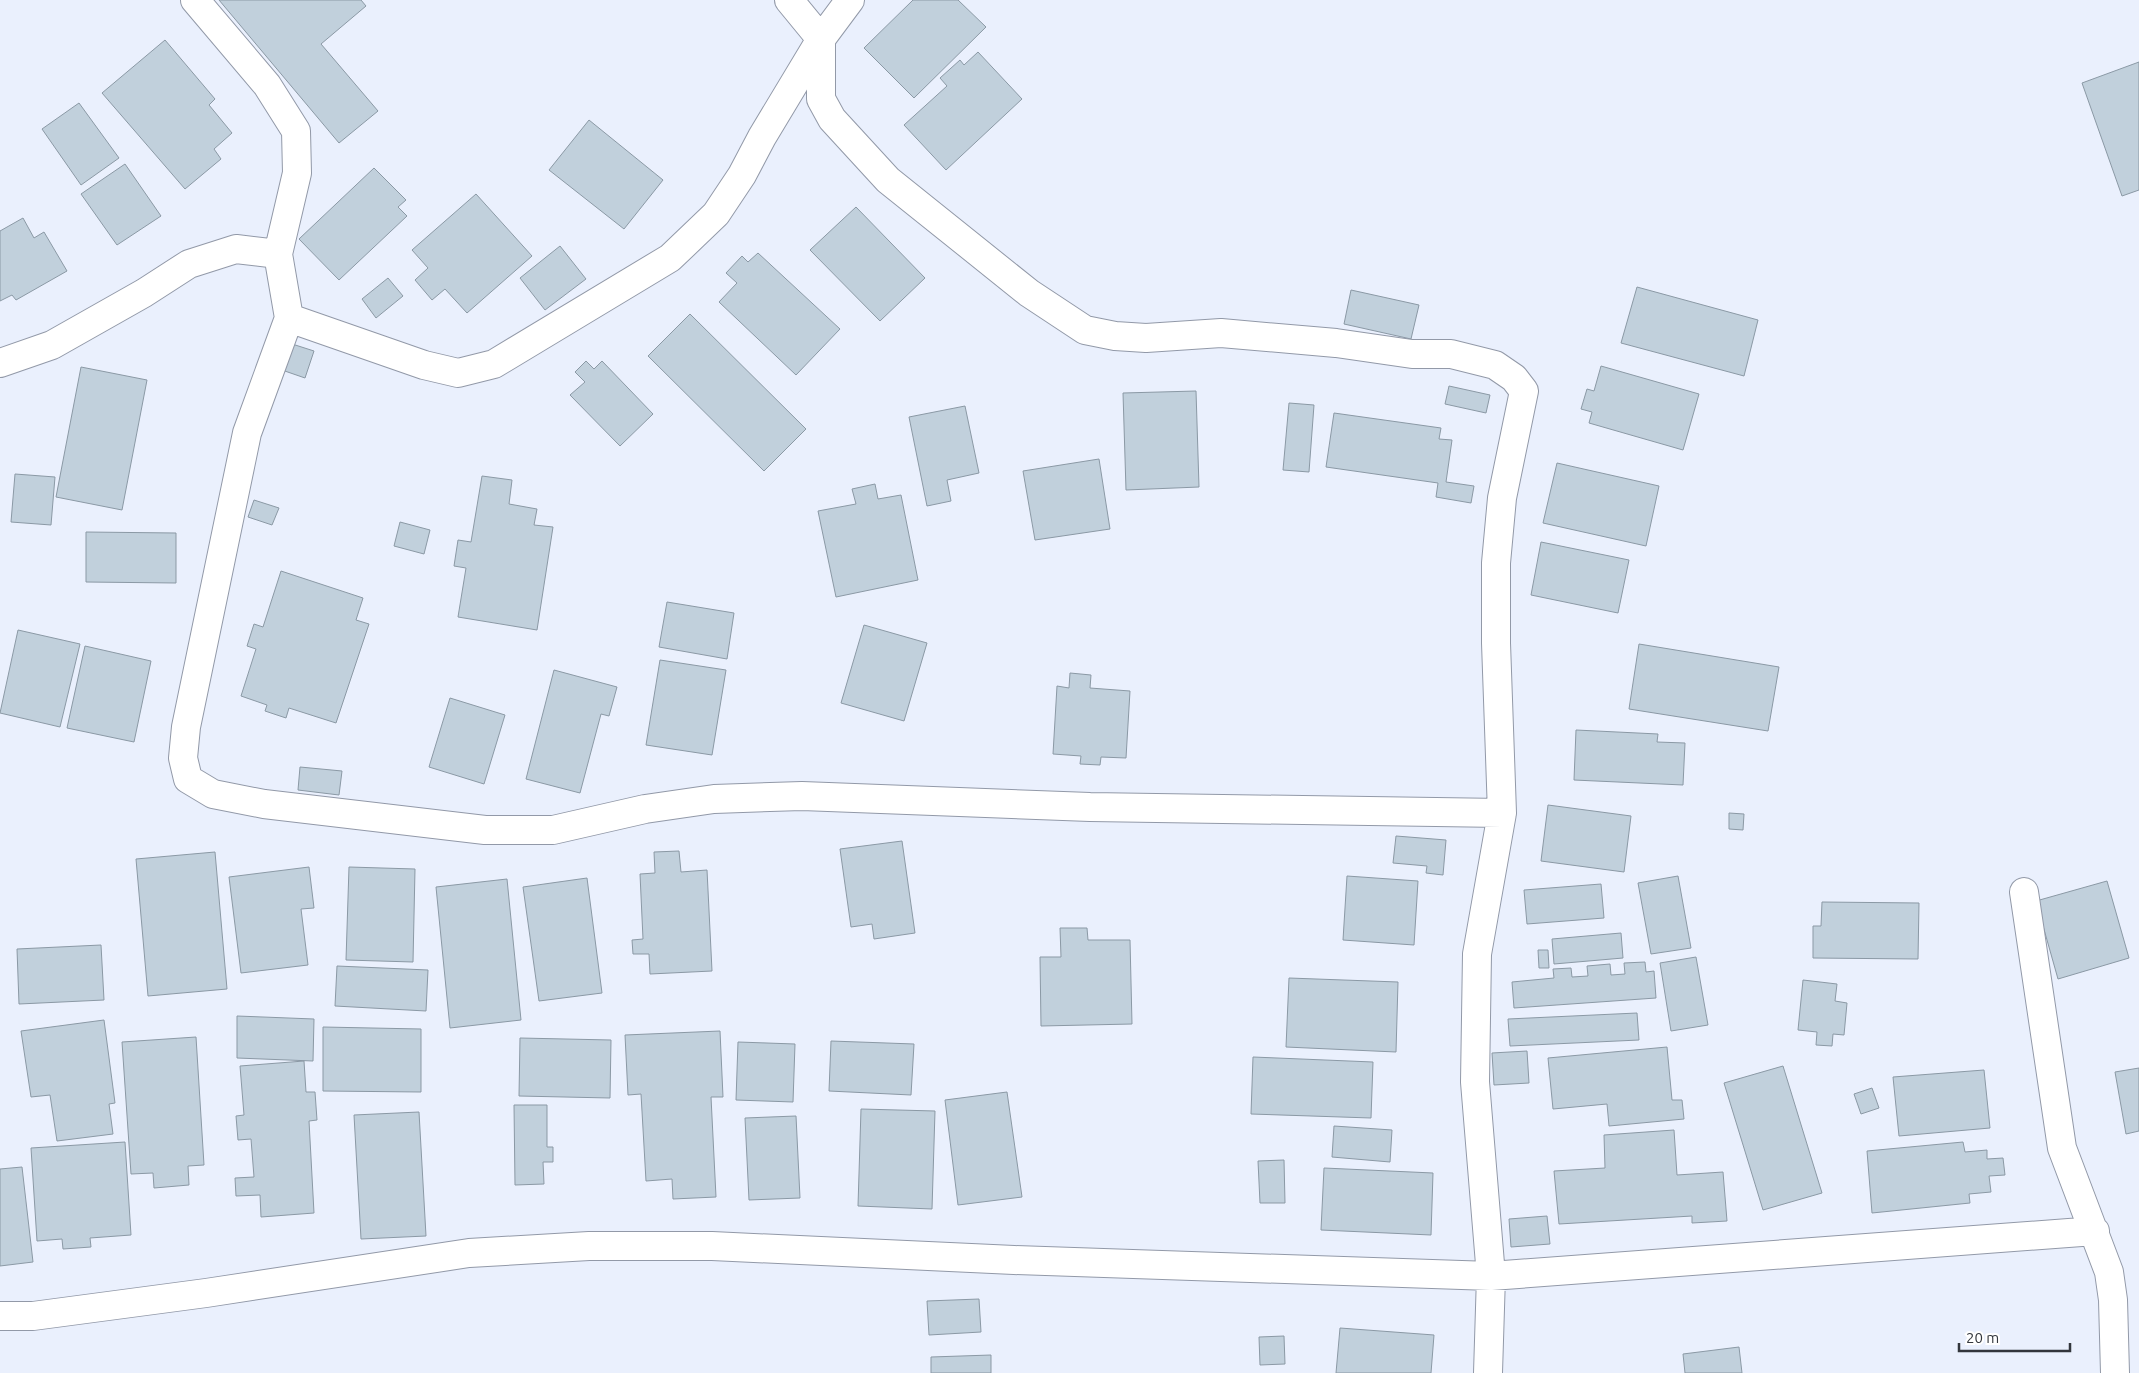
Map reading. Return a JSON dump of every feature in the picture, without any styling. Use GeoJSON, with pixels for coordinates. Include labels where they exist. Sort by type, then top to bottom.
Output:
{"type":"FeatureCollection","features":[{"type":"Feature","properties":{"kind":"street"},"geometry":{"type":"LineString","coordinates":[[195,0],[267,85],[296,131],[297,173],[278,254],[289,318],[247,433],[186,727],[183,758],[188,779],[213,794],[264,804],[485,830],[554,830],[655,807],[714,800],[802,796],[1100,807],[1502,813]]}},
{"type":"Feature","properties":{"kind":"street"},"geometry":{"type":"LineString","coordinates":[[789,0],[821,39],[821,99],[832,119],[888,180],[1029,293],[1085,330],[1115,336],[1146,338],[1221,333],[1336,343],[1412,354],[1451,354],[1495,365],[1514,378],[1524,391],[1502,498],[1496,563],[1496,644],[1502,813],[1477,954],[1475,1082],[1491,1276],[1488,1373]]}},
{"type":"Feature","properties":{"kind":"street"},"geometry":{"type":"LineString","coordinates":[[289,318],[424,365],[458,373],[494,364],[670,258],[716,214],[742,175],[762,137],[821,39],[850,0]]}},
{"type":"Feature","properties":{"kind":"street"},"geometry":{"type":"LineString","coordinates":[[0,363],[52,344],[144,293],[189,264],[236,249],[278,254]]}},
{"type":"Feature","properties":{"kind":"street"},"geometry":{"type":"LineString","coordinates":[[2024,892],[2062,1148],[2109,1272],[2113,1300],[2115,1373]]}},
{"type":"Feature","properties":{"kind":"street"},"geometry":{"type":"LineString","coordinates":[[0,1316],[33,1316],[470,1253],[589,1246],[712,1246],[1014,1260],[1491,1276],[2095,1231]]}},
{"type":"Feature","properties":{"kind":"building"},"geometry":{"type":"Polygon","coordinates":[[[219,0],[361,0],[366,6],[321,44],[378,111],[339,143],[219,0]]]}},
{"type":"Feature","properties":{"kind":"building"},"geometry":{"type":"Polygon","coordinates":[[[913,0],[958,0],[986,27],[914,98],[864,48],[913,0]]]}},
{"type":"Feature","properties":{"kind":"building"},"geometry":{"type":"Polygon","coordinates":[[[165,40],[215,99],[209,105],[232,133],[214,149],[221,159],[185,189],[102,93],[165,40]]]}},
{"type":"Feature","properties":{"kind":"building"},"geometry":{"type":"Polygon","coordinates":[[[978,52],[1022,99],[946,170],[904,125],[947,86],[940,78],[960,60],[964,65],[978,52]]]}},
{"type":"Feature","properties":{"kind":"building"},"geometry":{"type":"Polygon","coordinates":[[[2139,62],[2139,190],[2122,196],[2082,83],[2139,62]]]}},
{"type":"Feature","properties":{"kind":"building"},"geometry":{"type":"Polygon","coordinates":[[[79,103],[119,158],[81,185],[42,129],[79,103]]]}},
{"type":"Feature","properties":{"kind":"building"},"geometry":{"type":"Polygon","coordinates":[[[589,120],[663,180],[624,229],[549,170],[589,120]]]}},
{"type":"Feature","properties":{"kind":"building"},"geometry":{"type":"Polygon","coordinates":[[[125,164],[161,216],[117,245],[81,194],[125,164]]]}},
{"type":"Feature","properties":{"kind":"building"},"geometry":{"type":"Polygon","coordinates":[[[374,168],[406,200],[398,207],[407,216],[339,280],[299,239],[374,168]]]}},
{"type":"Feature","properties":{"kind":"building"},"geometry":{"type":"Polygon","coordinates":[[[476,194],[532,256],[467,313],[445,289],[432,300],[415,280],[428,268],[412,250],[476,194]]]}},
{"type":"Feature","properties":{"kind":"building"},"geometry":{"type":"Polygon","coordinates":[[[856,207],[925,278],[880,321],[810,250],[856,207]]]}},
{"type":"Feature","properties":{"kind":"building"},"geometry":{"type":"Polygon","coordinates":[[[23,218],[34,238],[44,232],[67,271],[16,300],[12,295],[0,301],[0,231],[23,218]]]}},
{"type":"Feature","properties":{"kind":"building"},"geometry":{"type":"Polygon","coordinates":[[[560,246],[586,279],[545,310],[520,278],[560,246]]]}},
{"type":"Feature","properties":{"kind":"building"},"geometry":{"type":"Polygon","coordinates":[[[758,253],[840,329],[796,375],[719,302],[737,283],[726,273],[742,256],[748,262],[758,253]]]}},
{"type":"Feature","properties":{"kind":"building"},"geometry":{"type":"Polygon","coordinates":[[[388,278],[403,296],[376,318],[362,299],[388,278]]]}},
{"type":"Feature","properties":{"kind":"building"},"geometry":{"type":"Polygon","coordinates":[[[1637,287],[1758,320],[1744,376],[1621,343],[1637,287]]]}},
{"type":"Feature","properties":{"kind":"building"},"geometry":{"type":"Polygon","coordinates":[[[1351,290],[1419,305],[1411,339],[1344,324],[1351,290]]]}},
{"type":"Feature","properties":{"kind":"building"},"geometry":{"type":"Polygon","coordinates":[[[690,314],[806,429],[764,471],[648,356],[690,314]]]}},
{"type":"Feature","properties":{"kind":"building"},"geometry":{"type":"Polygon","coordinates":[[[289,343],[314,351],[305,378],[279,369],[289,343]]]}},
{"type":"Feature","properties":{"kind":"building"},"geometry":{"type":"Polygon","coordinates":[[[586,361],[594,369],[602,361],[653,414],[620,446],[570,395],[585,382],[575,372],[586,361]]]}},
{"type":"Feature","properties":{"kind":"building"},"geometry":{"type":"Polygon","coordinates":[[[1601,366],[1699,394],[1683,450],[1589,423],[1592,412],[1581,409],[1587,389],[1594,391],[1601,366]]]}},
{"type":"Feature","properties":{"kind":"building"},"geometry":{"type":"Polygon","coordinates":[[[81,367],[147,380],[122,510],[56,497],[81,367]]]}},
{"type":"Feature","properties":{"kind":"building"},"geometry":{"type":"Polygon","coordinates":[[[1449,386],[1490,395],[1486,413],[1445,404],[1449,386]]]}},
{"type":"Feature","properties":{"kind":"building"},"geometry":{"type":"Polygon","coordinates":[[[1196,391],[1199,487],[1126,490],[1123,393],[1196,391]]]}},
{"type":"Feature","properties":{"kind":"building"},"geometry":{"type":"Polygon","coordinates":[[[1289,403],[1314,405],[1309,472],[1283,470],[1289,403]]]}},
{"type":"Feature","properties":{"kind":"building"},"geometry":{"type":"Polygon","coordinates":[[[965,406],[979,473],[947,480],[951,501],[927,506],[909,417],[965,406]]]}},
{"type":"Feature","properties":{"kind":"building"},"geometry":{"type":"Polygon","coordinates":[[[1334,413],[1441,428],[1439,439],[1452,440],[1446,482],[1474,486],[1471,503],[1436,497],[1438,483],[1326,467],[1334,413]]]}},
{"type":"Feature","properties":{"kind":"building"},"geometry":{"type":"Polygon","coordinates":[[[1099,459],[1110,529],[1035,540],[1023,471],[1099,459]]]}},
{"type":"Feature","properties":{"kind":"building"},"geometry":{"type":"Polygon","coordinates":[[[1557,463],[1659,486],[1646,546],[1543,523],[1557,463]]]}},
{"type":"Feature","properties":{"kind":"building"},"geometry":{"type":"Polygon","coordinates":[[[15,474],[55,477],[51,525],[11,522],[15,474]]]}},
{"type":"Feature","properties":{"kind":"building"},"geometry":{"type":"Polygon","coordinates":[[[482,476],[512,480],[509,504],[537,509],[534,525],[553,527],[537,630],[458,617],[466,568],[454,566],[458,540],[471,542],[482,476]]]}},
{"type":"Feature","properties":{"kind":"building"},"geometry":{"type":"Polygon","coordinates":[[[875,484],[878,499],[901,495],[918,580],[836,597],[818,511],[856,504],[852,489],[875,484]]]}},
{"type":"Feature","properties":{"kind":"building"},"geometry":{"type":"Polygon","coordinates":[[[254,500],[279,508],[272,525],[248,517],[254,500]]]}},
{"type":"Feature","properties":{"kind":"building"},"geometry":{"type":"Polygon","coordinates":[[[400,522],[430,530],[424,554],[394,546],[400,522]]]}},
{"type":"Feature","properties":{"kind":"building"},"geometry":{"type":"Polygon","coordinates":[[[86,532],[176,533],[176,583],[86,582],[86,532]]]}},
{"type":"Feature","properties":{"kind":"building"},"geometry":{"type":"Polygon","coordinates":[[[1541,542],[1629,560],[1618,613],[1531,595],[1541,542]]]}},
{"type":"Feature","properties":{"kind":"building"},"geometry":{"type":"Polygon","coordinates":[[[281,571],[363,598],[356,620],[369,624],[336,723],[289,708],[286,718],[265,711],[267,705],[241,696],[256,649],[247,646],[254,624],[263,627],[281,571]]]}},
{"type":"Feature","properties":{"kind":"building"},"geometry":{"type":"Polygon","coordinates":[[[667,602],[734,613],[727,659],[659,647],[667,602]]]}},
{"type":"Feature","properties":{"kind":"building"},"geometry":{"type":"Polygon","coordinates":[[[864,625],[927,643],[904,721],[841,703],[864,625]]]}},
{"type":"Feature","properties":{"kind":"building"},"geometry":{"type":"Polygon","coordinates":[[[18,630],[80,644],[60,727],[0,713],[18,630]]]}},
{"type":"Feature","properties":{"kind":"building"},"geometry":{"type":"Polygon","coordinates":[[[1639,644],[1779,667],[1768,731],[1629,709],[1639,644]]]}},
{"type":"Feature","properties":{"kind":"building"},"geometry":{"type":"Polygon","coordinates":[[[85,646],[151,661],[134,742],[67,728],[85,646]]]}},
{"type":"Feature","properties":{"kind":"building"},"geometry":{"type":"Polygon","coordinates":[[[660,660],[726,670],[712,755],[646,745],[660,660]]]}},
{"type":"Feature","properties":{"kind":"building"},"geometry":{"type":"Polygon","coordinates":[[[554,670],[617,687],[609,716],[601,714],[580,793],[526,779],[554,670]]]}},
{"type":"Feature","properties":{"kind":"building"},"geometry":{"type":"Polygon","coordinates":[[[1070,673],[1091,675],[1090,688],[1130,691],[1126,758],[1101,757],[1100,765],[1080,764],[1081,756],[1053,754],[1057,686],[1069,688],[1070,673]]]}},
{"type":"Feature","properties":{"kind":"building"},"geometry":{"type":"Polygon","coordinates":[[[450,698],[505,715],[484,784],[429,767],[450,698]]]}},
{"type":"Feature","properties":{"kind":"building"},"geometry":{"type":"Polygon","coordinates":[[[1576,730],[1658,734],[1657,742],[1685,743],[1683,785],[1574,780],[1576,730]]]}},
{"type":"Feature","properties":{"kind":"building"},"geometry":{"type":"Polygon","coordinates":[[[300,767],[342,771],[339,795],[298,790],[300,767]]]}},
{"type":"Feature","properties":{"kind":"building"},"geometry":{"type":"Polygon","coordinates":[[[1548,805],[1631,816],[1624,872],[1541,861],[1548,805]]]}},
{"type":"Feature","properties":{"kind":"building"},"geometry":{"type":"Polygon","coordinates":[[[1729,813],[1744,814],[1743,830],[1729,829],[1729,813]]]}},
{"type":"Feature","properties":{"kind":"building"},"geometry":{"type":"Polygon","coordinates":[[[1396,836],[1446,840],[1443,875],[1426,873],[1427,866],[1393,863],[1396,836]]]}},
{"type":"Feature","properties":{"kind":"building"},"geometry":{"type":"Polygon","coordinates":[[[902,841],[915,933],[874,939],[872,924],[851,927],[840,849],[902,841]]]}},
{"type":"Feature","properties":{"kind":"building"},"geometry":{"type":"Polygon","coordinates":[[[679,851],[681,872],[707,870],[712,971],[650,974],[649,954],[633,954],[632,940],[643,939],[640,874],[655,873],[654,852],[679,851]]]}},
{"type":"Feature","properties":{"kind":"building"},"geometry":{"type":"Polygon","coordinates":[[[215,852],[227,989],[148,996],[136,859],[215,852]]]}},
{"type":"Feature","properties":{"kind":"building"},"geometry":{"type":"Polygon","coordinates":[[[309,867],[314,908],[301,909],[308,965],[241,973],[229,877],[309,867]]]}},
{"type":"Feature","properties":{"kind":"building"},"geometry":{"type":"Polygon","coordinates":[[[349,867],[415,869],[413,962],[346,960],[349,867]]]}},
{"type":"Feature","properties":{"kind":"building"},"geometry":{"type":"Polygon","coordinates":[[[1347,876],[1418,881],[1414,945],[1343,940],[1347,876]]]}},
{"type":"Feature","properties":{"kind":"building"},"geometry":{"type":"Polygon","coordinates":[[[1678,876],[1691,948],[1651,954],[1638,883],[1678,876]]]}},
{"type":"Feature","properties":{"kind":"building"},"geometry":{"type":"Polygon","coordinates":[[[587,878],[602,993],[539,1001],[523,887],[587,878]]]}},
{"type":"Feature","properties":{"kind":"building"},"geometry":{"type":"Polygon","coordinates":[[[507,879],[521,1020],[450,1028],[436,887],[507,879]]]}},
{"type":"Feature","properties":{"kind":"building"},"geometry":{"type":"Polygon","coordinates":[[[2107,881],[2129,958],[2058,979],[2036,901],[2107,881]]]}},
{"type":"Feature","properties":{"kind":"building"},"geometry":{"type":"Polygon","coordinates":[[[1601,884],[1604,918],[1527,924],[1524,890],[1601,884]]]}},
{"type":"Feature","properties":{"kind":"building"},"geometry":{"type":"Polygon","coordinates":[[[1822,902],[1919,903],[1918,959],[1813,958],[1813,926],[1821,926],[1822,902]]]}},
{"type":"Feature","properties":{"kind":"building"},"geometry":{"type":"Polygon","coordinates":[[[1060,928],[1087,928],[1088,940],[1130,940],[1132,1024],[1041,1026],[1040,957],[1061,957],[1060,928]]]}},
{"type":"Feature","properties":{"kind":"building"},"geometry":{"type":"Polygon","coordinates":[[[1621,933],[1623,958],[1554,964],[1552,939],[1621,933]]]}},
{"type":"Feature","properties":{"kind":"building"},"geometry":{"type":"Polygon","coordinates":[[[101,945],[104,1000],[19,1004],[17,949],[101,945]]]}},
{"type":"Feature","properties":{"kind":"building"},"geometry":{"type":"Polygon","coordinates":[[[1538,950],[1548,950],[1549,968],[1539,968],[1538,950]]]}},
{"type":"Feature","properties":{"kind":"building"},"geometry":{"type":"Polygon","coordinates":[[[1696,957],[1708,1025],[1671,1031],[1660,963],[1696,957]]]}},
{"type":"Feature","properties":{"kind":"building"},"geometry":{"type":"Polygon","coordinates":[[[1645,962],[1646,972],[1654,971],[1656,998],[1514,1008],[1512,982],[1554,978],[1553,969],[1571,968],[1572,977],[1588,976],[1587,966],[1610,964],[1611,975],[1625,974],[1624,963],[1645,962]]]}},
{"type":"Feature","properties":{"kind":"building"},"geometry":{"type":"Polygon","coordinates":[[[337,966],[428,970],[426,1011],[335,1006],[337,966]]]}},
{"type":"Feature","properties":{"kind":"building"},"geometry":{"type":"Polygon","coordinates":[[[1289,978],[1398,982],[1396,1052],[1286,1047],[1289,978]]]}},
{"type":"Feature","properties":{"kind":"building"},"geometry":{"type":"Polygon","coordinates":[[[1803,980],[1837,984],[1835,1001],[1847,1003],[1844,1035],[1833,1034],[1832,1046],[1816,1045],[1817,1032],[1798,1030],[1803,980]]]}},
{"type":"Feature","properties":{"kind":"building"},"geometry":{"type":"Polygon","coordinates":[[[1637,1013],[1639,1040],[1510,1046],[1508,1019],[1637,1013]]]}},
{"type":"Feature","properties":{"kind":"building"},"geometry":{"type":"Polygon","coordinates":[[[237,1016],[314,1019],[313,1061],[237,1058],[237,1016]]]}},
{"type":"Feature","properties":{"kind":"building"},"geometry":{"type":"Polygon","coordinates":[[[104,1020],[115,1103],[109,1104],[113,1134],[57,1141],[50,1095],[31,1097],[21,1031],[104,1020]]]}},
{"type":"Feature","properties":{"kind":"building"},"geometry":{"type":"Polygon","coordinates":[[[323,1027],[421,1029],[421,1092],[323,1091],[323,1027]]]}},
{"type":"Feature","properties":{"kind":"building"},"geometry":{"type":"Polygon","coordinates":[[[720,1031],[723,1097],[711,1097],[716,1197],[673,1199],[672,1179],[646,1181],[641,1094],[628,1095],[625,1035],[720,1031]]]}},
{"type":"Feature","properties":{"kind":"building"},"geometry":{"type":"Polygon","coordinates":[[[196,1037],[204,1165],[188,1166],[189,1185],[154,1188],[153,1173],[131,1174],[122,1042],[196,1037]]]}},
{"type":"Feature","properties":{"kind":"building"},"geometry":{"type":"Polygon","coordinates":[[[520,1038],[611,1040],[610,1098],[519,1096],[520,1038]]]}},
{"type":"Feature","properties":{"kind":"building"},"geometry":{"type":"Polygon","coordinates":[[[831,1041],[914,1044],[911,1095],[829,1091],[831,1041]]]}},
{"type":"Feature","properties":{"kind":"building"},"geometry":{"type":"Polygon","coordinates":[[[738,1042],[795,1044],[793,1102],[736,1100],[738,1042]]]}},
{"type":"Feature","properties":{"kind":"building"},"geometry":{"type":"Polygon","coordinates":[[[1667,1047],[1672,1100],[1682,1100],[1684,1119],[1609,1126],[1607,1104],[1553,1109],[1548,1058],[1667,1047]]]}},
{"type":"Feature","properties":{"kind":"building"},"geometry":{"type":"Polygon","coordinates":[[[1527,1051],[1529,1083],[1494,1085],[1492,1053],[1527,1051]]]}},
{"type":"Feature","properties":{"kind":"building"},"geometry":{"type":"Polygon","coordinates":[[[1253,1057],[1373,1062],[1371,1118],[1251,1114],[1253,1057]]]}},
{"type":"Feature","properties":{"kind":"building"},"geometry":{"type":"Polygon","coordinates":[[[304,1061],[306,1092],[315,1092],[317,1120],[309,1121],[314,1213],[261,1217],[260,1195],[236,1196],[235,1178],[254,1177],[251,1139],[238,1140],[236,1116],[244,1115],[240,1066],[304,1061]]]}},
{"type":"Feature","properties":{"kind":"building"},"geometry":{"type":"Polygon","coordinates":[[[1783,1066],[1822,1193],[1763,1210],[1724,1083],[1783,1066]]]}},
{"type":"Feature","properties":{"kind":"building"},"geometry":{"type":"Polygon","coordinates":[[[2139,1068],[2139,1131],[2126,1134],[2115,1072],[2139,1068]]]}},
{"type":"Feature","properties":{"kind":"building"},"geometry":{"type":"Polygon","coordinates":[[[1984,1070],[1990,1128],[1899,1136],[1893,1077],[1984,1070]]]}},
{"type":"Feature","properties":{"kind":"building"},"geometry":{"type":"Polygon","coordinates":[[[1872,1088],[1879,1108],[1861,1114],[1854,1094],[1872,1088]]]}},
{"type":"Feature","properties":{"kind":"building"},"geometry":{"type":"Polygon","coordinates":[[[1007,1092],[1022,1197],[958,1205],[945,1100],[1007,1092]]]}},
{"type":"Feature","properties":{"kind":"building"},"geometry":{"type":"Polygon","coordinates":[[[514,1105],[547,1105],[547,1147],[553,1147],[553,1162],[543,1162],[544,1184],[515,1185],[514,1105]]]}},
{"type":"Feature","properties":{"kind":"building"},"geometry":{"type":"Polygon","coordinates":[[[861,1109],[935,1111],[932,1209],[858,1206],[861,1109]]]}},
{"type":"Feature","properties":{"kind":"building"},"geometry":{"type":"Polygon","coordinates":[[[419,1112],[426,1236],[361,1239],[354,1115],[419,1112]]]}},
{"type":"Feature","properties":{"kind":"building"},"geometry":{"type":"Polygon","coordinates":[[[796,1116],[800,1198],[749,1200],[745,1118],[796,1116]]]}},
{"type":"Feature","properties":{"kind":"building"},"geometry":{"type":"Polygon","coordinates":[[[1334,1126],[1392,1130],[1390,1162],[1332,1157],[1334,1126]]]}},
{"type":"Feature","properties":{"kind":"building"},"geometry":{"type":"Polygon","coordinates":[[[1674,1130],[1677,1175],[1723,1172],[1727,1221],[1692,1223],[1692,1216],[1559,1224],[1554,1171],[1605,1168],[1604,1135],[1674,1130]]]}},
{"type":"Feature","properties":{"kind":"building"},"geometry":{"type":"Polygon","coordinates":[[[125,1142],[131,1235],[90,1238],[91,1247],[63,1249],[62,1239],[37,1241],[31,1148],[125,1142]]]}},
{"type":"Feature","properties":{"kind":"building"},"geometry":{"type":"Polygon","coordinates":[[[1963,1142],[1965,1152],[1987,1150],[1987,1159],[2003,1158],[2005,1175],[1989,1176],[1991,1192],[1969,1194],[1970,1203],[1872,1213],[1867,1151],[1963,1142]]]}},
{"type":"Feature","properties":{"kind":"building"},"geometry":{"type":"Polygon","coordinates":[[[1284,1160],[1285,1203],[1260,1203],[1258,1161],[1284,1160]]]}},
{"type":"Feature","properties":{"kind":"building"},"geometry":{"type":"Polygon","coordinates":[[[22,1167],[33,1262],[0,1266],[0,1169],[22,1167]]]}},
{"type":"Feature","properties":{"kind":"building"},"geometry":{"type":"Polygon","coordinates":[[[1324,1168],[1433,1173],[1431,1235],[1321,1230],[1324,1168]]]}},
{"type":"Feature","properties":{"kind":"building"},"geometry":{"type":"Polygon","coordinates":[[[1547,1216],[1550,1244],[1511,1247],[1509,1219],[1547,1216]]]}},
{"type":"Feature","properties":{"kind":"building"},"geometry":{"type":"Polygon","coordinates":[[[979,1299],[981,1332],[929,1335],[927,1301],[979,1299]]]}},
{"type":"Feature","properties":{"kind":"building"},"geometry":{"type":"Polygon","coordinates":[[[1340,1328],[1434,1335],[1431,1373],[1336,1373],[1340,1328]]]}},
{"type":"Feature","properties":{"kind":"building"},"geometry":{"type":"Polygon","coordinates":[[[1284,1336],[1285,1364],[1260,1365],[1259,1337],[1284,1336]]]}},
{"type":"Feature","properties":{"kind":"building"},"geometry":{"type":"Polygon","coordinates":[[[1739,1347],[1742,1373],[1685,1373],[1683,1354],[1739,1347]]]}},
{"type":"Feature","properties":{"kind":"building"},"geometry":{"type":"Polygon","coordinates":[[[991,1355],[991,1373],[931,1373],[931,1357],[991,1355]]]}}]}
